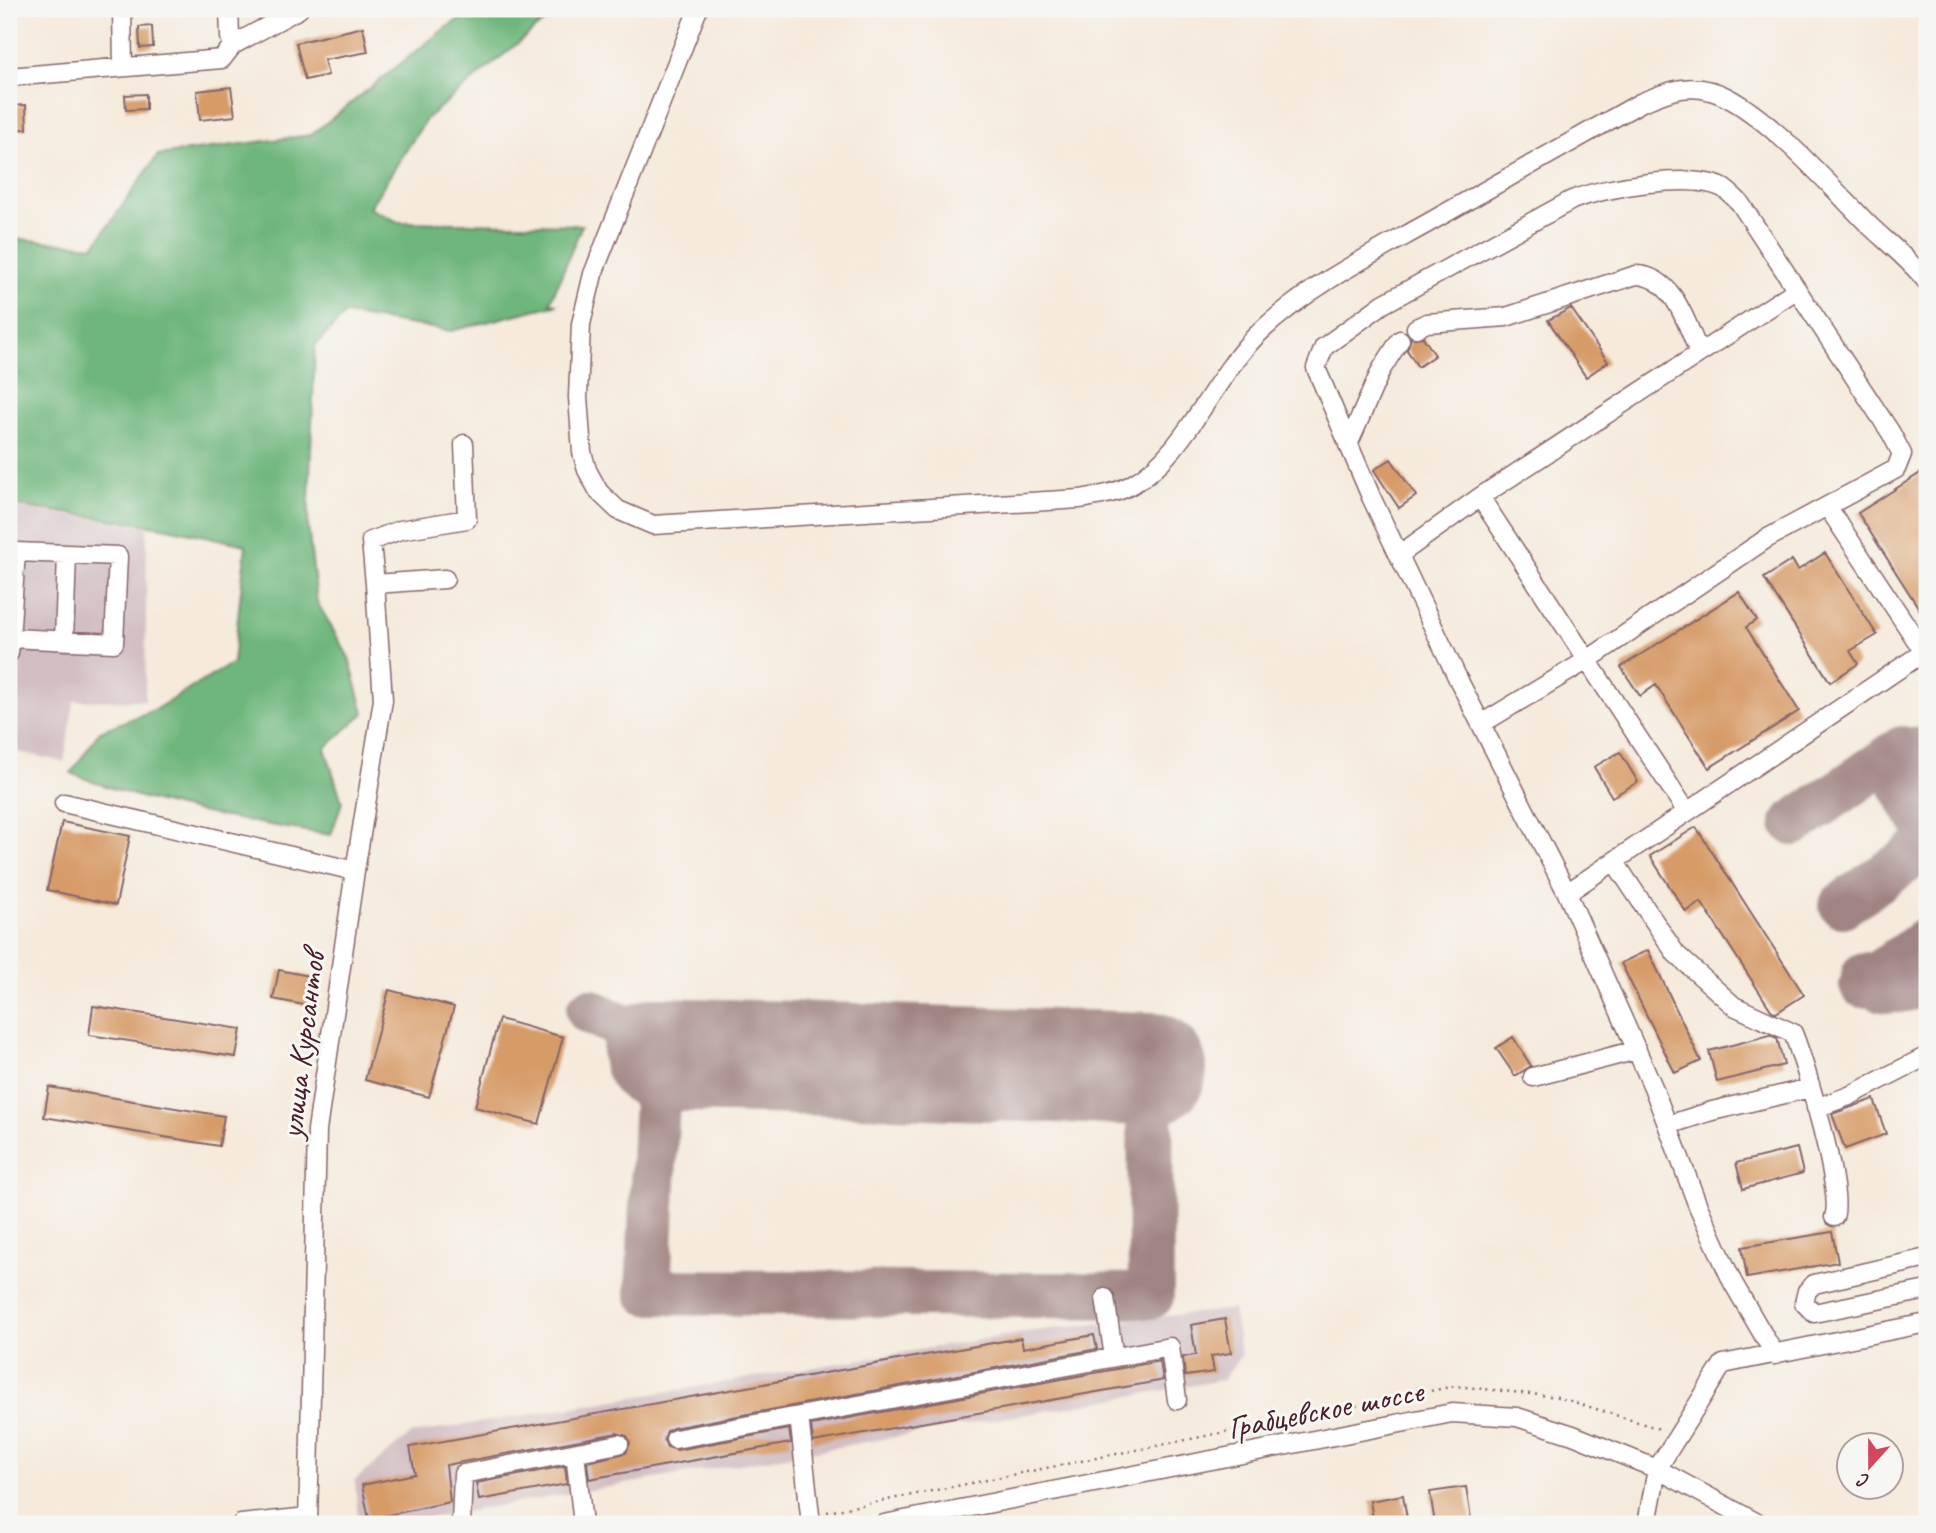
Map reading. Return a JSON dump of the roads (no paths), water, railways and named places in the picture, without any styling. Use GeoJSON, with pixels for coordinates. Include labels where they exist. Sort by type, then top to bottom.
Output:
{"type":"FeatureCollection","features":[{"type":"Feature","properties":{"kind":"street"},"geometry":{"type":"LineString","coordinates":[[122,9],[123,67]]}},
{"type":"Feature","properties":{"kind":"street"},"geometry":{"type":"LineString","coordinates":[[229,9],[230,37],[233,44]]}},
{"type":"Feature","properties":{"kind":"street"},"geometry":{"type":"LineString","coordinates":[[9,77],[222,59],[233,44],[299,9]]}},
{"type":"Feature","properties":{"kind":"street"},"geometry":{"type":"LineString","coordinates":[[698,9],[593,274],[582,324],[578,397],[582,452],[587,470],[599,492],[618,510],[653,525],[1080,499],[1108,494],[1130,486],[1145,476],[1171,449],[1236,360],[1257,335],[1290,306],[1340,272],[1628,110],[1678,88],[1714,91],[1731,100],[1767,127],[1830,183],[1925,275]]}},
{"type":"Feature","properties":{"kind":"street"},"geometry":{"type":"LineString","coordinates":[[1481,724],[1589,659],[1766,539],[1896,469],[1902,454],[1740,203],[1724,189],[1695,182],[1599,189],[1572,200],[1383,304],[1324,347],[1316,368],[1399,555],[1481,724],[1567,893],[1637,1050],[1698,1206],[1733,1283],[1775,1355]]}},
{"type":"Feature","properties":{"kind":"street"},"geometry":{"type":"LineString","coordinates":[[1416,328],[1427,323],[1506,317],[1636,275],[1646,275],[1671,293],[1699,352]]}},
{"type":"Feature","properties":{"kind":"street"},"geometry":{"type":"LineString","coordinates":[[1399,555],[1480,497],[1796,290]]}},
{"type":"Feature","properties":{"kind":"street"},"geometry":{"type":"LineString","coordinates":[[1348,445],[1381,370],[1400,340]]}},
{"type":"Feature","properties":{"kind":"street","name":"улица Курсантов"},"geometry":{"type":"LineString","coordinates":[[308,1520],[317,1130],[383,699],[371,541],[400,530],[467,519],[464,444]]}},
{"type":"Feature","properties":{"kind":"street"},"geometry":{"type":"LineString","coordinates":[[1480,497],[1589,659],[1686,811]]}},
{"type":"Feature","properties":{"kind":"street"},"geometry":{"type":"LineString","coordinates":[[1567,893],[1926,652],[1827,506]]}},
{"type":"Feature","properties":{"kind":"street"},"geometry":{"type":"LineString","coordinates":[[16,552],[67,554],[118,556],[114,643],[64,641],[10,646],[16,552]]}},
{"type":"Feature","properties":{"kind":"street"},"geometry":{"type":"LineString","coordinates":[[64,641],[67,554]]}},
{"type":"Feature","properties":{"kind":"street"},"geometry":{"type":"LineString","coordinates":[[375,584],[444,579]]}},
{"type":"Feature","properties":{"kind":"street"},"geometry":{"type":"LineString","coordinates":[[64,803],[355,871]]}},
{"type":"Feature","properties":{"kind":"street"},"geometry":{"type":"LineString","coordinates":[[1614,861],[1675,954],[1734,1006],[1793,1033],[1816,1108],[1836,1196],[1834,1217]]}},
{"type":"Feature","properties":{"kind":"street"},"geometry":{"type":"LineString","coordinates":[[1533,1077],[1637,1050]]}},
{"type":"Feature","properties":{"kind":"street"},"geometry":{"type":"LineString","coordinates":[[1816,1108],[1849,1096],[1927,1056]]}},
{"type":"Feature","properties":{"kind":"street"},"geometry":{"type":"LineString","coordinates":[[1668,1125],[1712,1111],[1810,1088]]}},
{"type":"Feature","properties":{"kind":"street"},"geometry":{"type":"LineString","coordinates":[[1927,1258],[1814,1284],[1807,1291],[1804,1303],[1814,1312],[1927,1290]]}},
{"type":"Feature","properties":{"kind":"street"},"geometry":{"type":"LineString","coordinates":[[1105,1298],[1114,1357]]}},
{"type":"Feature","properties":{"kind":"street"},"geometry":{"type":"LineString","coordinates":[[1647,1524],[1657,1469],[1723,1364],[1927,1323]]}},
{"type":"Feature","properties":{"kind":"street"},"geometry":{"type":"LineString","coordinates":[[675,1439],[1170,1347],[1177,1400]]}},
{"type":"Feature","properties":{"kind":"street","name":"Грабцевское шоссе"},"geometry":{"type":"LineString","coordinates":[[884,1524],[1452,1413],[1517,1417],[1573,1435],[1657,1469],[1759,1524]]}},
{"type":"Feature","properties":{"kind":"street"},"geometry":{"type":"LineString","coordinates":[[799,1416],[811,1524]]}},
{"type":"Feature","properties":{"kind":"street"},"geometry":{"type":"LineString","coordinates":[[461,1524],[463,1474],[619,1444]]}},
{"type":"Feature","properties":{"kind":"street"},"geometry":{"type":"LineString","coordinates":[[575,1452],[583,1524]]}},
{"type":"Feature","properties":{"kind":"street"},"geometry":{"type":"LineString","coordinates":[[241,1524],[308,1520]]}}]}
